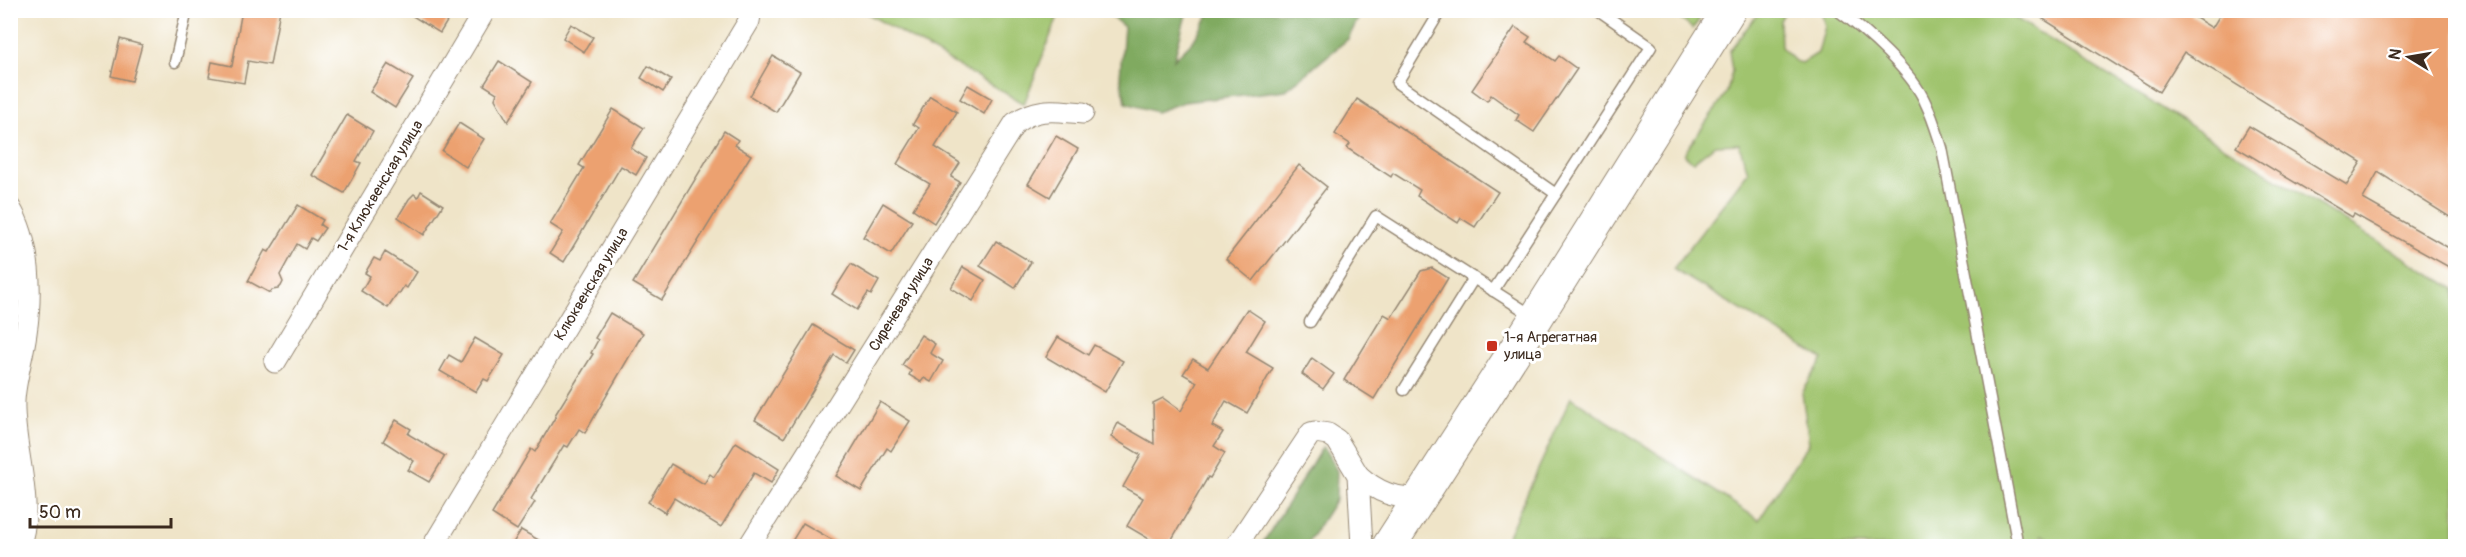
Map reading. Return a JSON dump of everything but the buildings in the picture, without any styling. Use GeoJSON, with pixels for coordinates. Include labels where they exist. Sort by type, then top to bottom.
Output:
{"type":"FeatureCollection","features":[{"type":"Feature","properties":{"kind":"main road"},"geometry":{"type":"LineString","coordinates":[[1389,546],[1536,318],[1729,10]]}},
{"type":"Feature","properties":{"kind":"street","name":"1-я Клюквенская улица"},"geometry":{"type":"LineString","coordinates":[[275,362],[485,10]]}},
{"type":"Feature","properties":{"kind":"street","name":"Клюквенская улица"},"geometry":{"type":"LineString","coordinates":[[433,546],[750,16]]}},
{"type":"Feature","properties":{"kind":"street","name":"Сиреневая улица"},"geometry":{"type":"LineString","coordinates":[[749,546],[1015,123],[1028,114],[1041,110],[1083,113]]}},
{"type":"Feature","properties":{"kind":"street"},"geometry":{"type":"LineString","coordinates":[[10,208],[17,219],[25,250],[30,305],[14,401],[18,458],[26,502],[19,546]]}},
{"type":"Feature","properties":{"kind":"street"},"geometry":{"type":"LineString","coordinates":[[1236,546],[1311,433],[1328,435],[1337,440],[1358,475],[1373,488],[1405,499],[1422,497]]}},
{"type":"Feature","properties":{"kind":"street"},"geometry":{"type":"LineString","coordinates":[[1358,475],[1362,546]]}},
{"type":"Feature","properties":{"kind":"lane"},"geometry":{"type":"LineString","coordinates":[[175,62],[187,10]]}},
{"type":"Feature","properties":{"kind":"lane"},"geometry":{"type":"LineString","coordinates":[[1441,10],[1397,83],[1556,194]]}},
{"type":"Feature","properties":{"kind":"lane"},"geometry":{"type":"LineString","coordinates":[[1493,291],[1651,47],[1598,10]]}},
{"type":"Feature","properties":{"kind":"lane"},"geometry":{"type":"LineString","coordinates":[[1837,10],[1855,24],[1914,83],[1926,103],[1942,148],[2018,546]]}},
{"type":"Feature","properties":{"kind":"lane"},"geometry":{"type":"LineString","coordinates":[[1310,322],[1376,216],[1536,318]]}},
{"type":"Feature","properties":{"kind":"lane"},"geometry":{"type":"LineString","coordinates":[[1404,390],[1474,278]]}},
{"type":"Feature","properties":{"kind":"green space"},"geometry":{"type":"Polygon","coordinates":[[[863,11],[1060,11],[1024,104],[863,11]]]}},
{"type":"Feature","properties":{"kind":"green space"},"geometry":{"type":"Polygon","coordinates":[[[1105,11],[1187,11],[1174,59],[1194,40],[1211,11],[1362,11],[1348,39],[1286,90],[1184,102],[1156,112],[1126,103],[1120,76],[1124,27],[1105,11]]]}},
{"type":"Feature","properties":{"kind":"green space"},"geometry":{"type":"Polygon","coordinates":[[[1670,11],[1705,11],[1693,29],[1670,11]]]}},
{"type":"Feature","properties":{"kind":"green space"},"geometry":{"type":"Polygon","coordinates":[[[1760,11],[1785,11],[1780,21],[1781,47],[1795,61],[1802,63],[1818,53],[1825,26],[1821,11],[2004,11],[2455,289],[2455,546],[2061,546],[2042,535],[2034,546],[1496,546],[1506,540],[1571,397],[1759,520],[1809,443],[1802,393],[1823,359],[1673,269],[1748,172],[1739,144],[1715,145],[1693,162],[1684,154],[1727,92],[1732,71],[1729,51],[1760,11]]]}},
{"type":"Feature","properties":{"kind":"green space"},"geometry":{"type":"Polygon","coordinates":[[[1323,446],[1337,471],[1336,499],[1306,546],[1261,546],[1323,446]]]}},
{"type":"Feature","properties":{"kind":"place","name":"1-я Агрегатная улица"},"geometry":{"type":"Point","coordinates":[1492,346]}}]}
